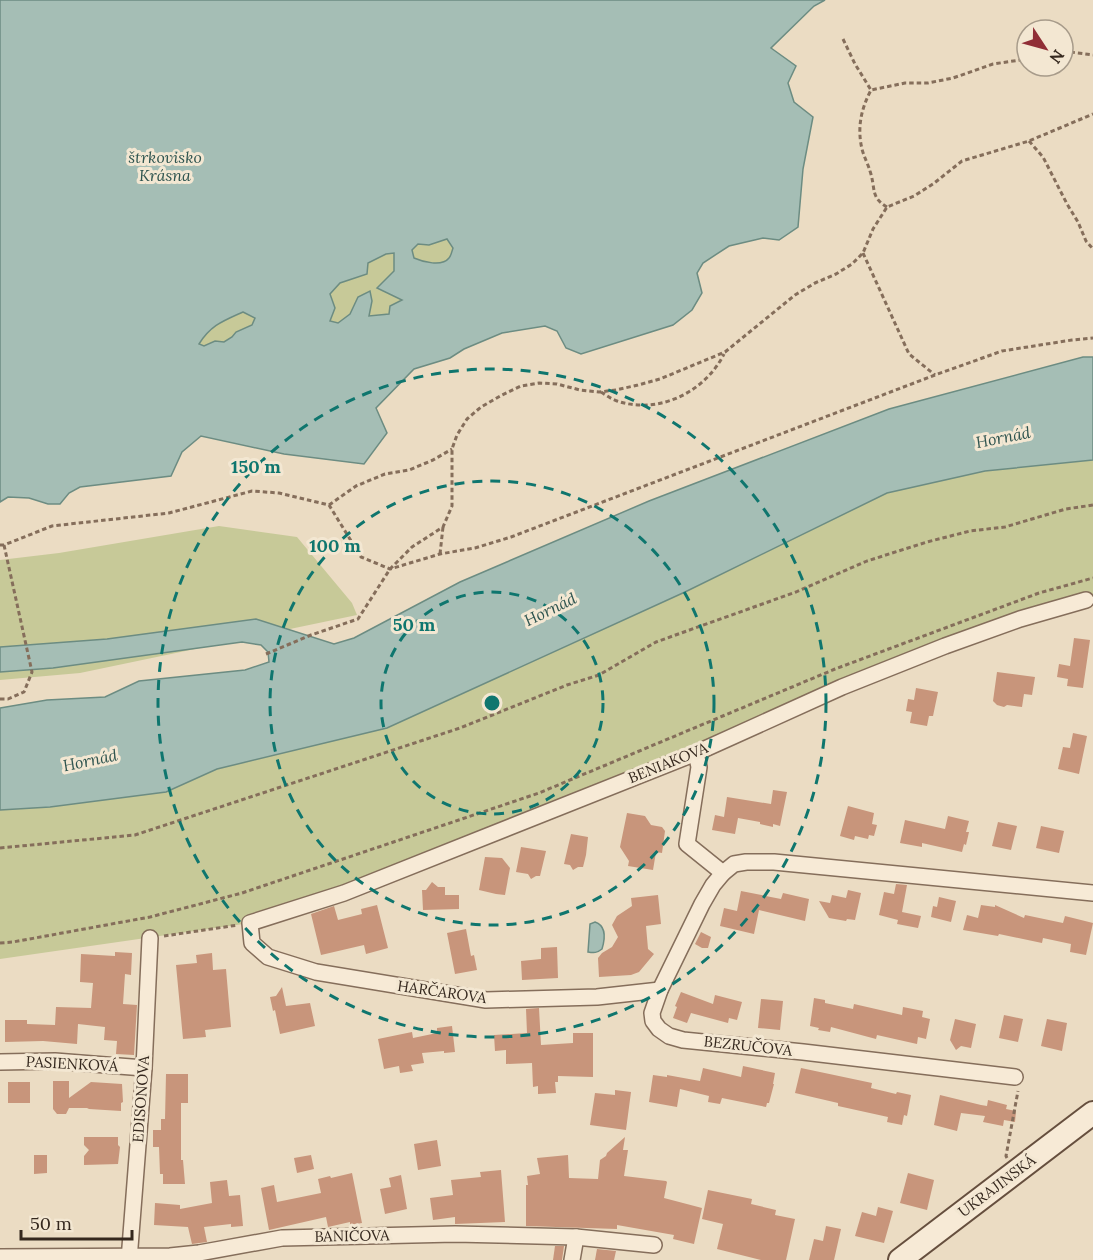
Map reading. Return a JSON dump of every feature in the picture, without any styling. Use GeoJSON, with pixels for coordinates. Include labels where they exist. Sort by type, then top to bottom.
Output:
{"type":"FeatureCollection","features":[{"type":"Feature","properties":{"kind":"main road","name":"UKRAJINSKÁ"},"geometry":{"type":"LineString","coordinates":[[900,1260],[1093,1113]]}},
{"type":"Feature","properties":{"kind":"street","name":"BENIAKOVA"},"geometry":{"type":"LineString","coordinates":[[250,924],[344,892],[696,753],[842,687],[935,650],[1020,619],[1086,600]]}},
{"type":"Feature","properties":{"kind":"street"},"geometry":{"type":"LineString","coordinates":[[696,753],[699,767],[687,844],[723,873],[734,864],[774,862],[1093,893]]}},
{"type":"Feature","properties":{"kind":"street","name":"BEZRUČOVA"},"geometry":{"type":"LineString","coordinates":[[723,873],[702,904],[660,990],[652,1013],[653,1022],[669,1036],[683,1040],[826,1054],[1015,1077]]}},
{"type":"Feature","properties":{"kind":"street","name":"HARČAROVA"},"geometry":{"type":"LineString","coordinates":[[250,924],[252,943],[268,957],[316,972],[418,990],[486,1000],[597,997],[660,990]]}},
{"type":"Feature","properties":{"kind":"street","name":"EDISONOVA"},"geometry":{"type":"LineString","coordinates":[[129,1258],[144,1068],[150,938]]}},
{"type":"Feature","properties":{"kind":"street","name":"PASIENKOVÁ"},"geometry":{"type":"LineString","coordinates":[[0,1062],[55,1061],[144,1068]]}},
{"type":"Feature","properties":{"kind":"street","name":"BANIČOVA"},"geometry":{"type":"LineString","coordinates":[[0,1257],[170,1256],[282,1238],[455,1234],[576,1237],[654,1245]]}},
{"type":"Feature","properties":{"kind":"street"},"geometry":{"type":"LineString","coordinates":[[572,1260],[576,1237]]}},
{"type":"Feature","properties":{"kind":"path"},"geometry":{"type":"LineString","coordinates":[[843,39],[871,90]]}},
{"type":"Feature","properties":{"kind":"path"},"geometry":{"type":"LineString","coordinates":[[1075,54],[1093,55]]}},
{"type":"Feature","properties":{"kind":"path"},"geometry":{"type":"LineString","coordinates":[[887,207],[875,197],[871,172],[862,150],[861,114],[871,90],[905,83],[928,83],[952,78],[993,64],[1015,61]]}},
{"type":"Feature","properties":{"kind":"path"},"geometry":{"type":"LineString","coordinates":[[440,554],[443,527],[452,506],[452,449],[466,419],[481,407],[521,386],[539,383],[599,392],[616,390],[660,379],[725,352],[795,295],[852,264],[863,253],[873,229],[887,207],[914,196],[962,161],[1029,141],[1093,114]]}},
{"type":"Feature","properties":{"kind":"path"},"geometry":{"type":"LineString","coordinates":[[1029,141],[1043,157],[1086,241],[1093,249]]}},
{"type":"Feature","properties":{"kind":"path"},"geometry":{"type":"LineString","coordinates":[[863,253],[909,354],[935,375]]}},
{"type":"Feature","properties":{"kind":"path"},"geometry":{"type":"LineString","coordinates":[[0,699],[8,699],[24,692],[32,672],[2,545],[52,526],[169,513],[252,490],[279,493],[329,505],[361,556],[390,569],[511,537],[1002,351],[1093,338]]}},
{"type":"Feature","properties":{"kind":"path"},"geometry":{"type":"LineString","coordinates":[[599,392],[616,401],[631,404],[664,403],[682,396],[703,383],[725,352]]}},
{"type":"Feature","properties":{"kind":"path"},"geometry":{"type":"LineString","coordinates":[[329,505],[356,486],[385,474],[409,470],[452,449]]}},
{"type":"Feature","properties":{"kind":"path"},"geometry":{"type":"LineString","coordinates":[[0,848],[135,835],[460,728],[567,685],[599,675],[656,642],[796,592],[867,561],[970,531],[1005,527],[1066,509],[1093,505]]}},
{"type":"Feature","properties":{"kind":"path"},"geometry":{"type":"LineString","coordinates":[[266,654],[358,619],[390,569],[412,547],[443,527]]}},
{"type":"Feature","properties":{"kind":"path"},"geometry":{"type":"LineString","coordinates":[[0,943],[150,917],[253,889],[539,793],[835,669],[1039,593],[1093,578]]}},
{"type":"Feature","properties":{"kind":"path"},"geometry":{"type":"LineString","coordinates":[[150,938],[250,924]]}},
{"type":"Feature","properties":{"kind":"path"},"geometry":{"type":"LineString","coordinates":[[1015,1077],[1018,1086],[1006,1156],[1015,1172]]}},
{"type":"Feature","properties":{"kind":"green space"},"geometry":{"type":"Polygon","coordinates":[[[447,239],[453,248],[446,261],[432,263],[414,258],[412,250],[418,244],[429,245],[447,239]]]}},
{"type":"Feature","properties":{"kind":"green space"},"geometry":{"type":"Polygon","coordinates":[[[395,253],[394,271],[402,300],[389,314],[368,316],[372,301],[370,291],[358,297],[350,314],[338,323],[330,321],[330,294],[340,283],[367,274],[368,263],[386,254],[395,253]]]}},
{"type":"Feature","properties":{"kind":"green space"},"geometry":{"type":"Polygon","coordinates":[[[244,312],[255,318],[252,325],[236,332],[224,342],[215,341],[204,346],[198,344],[218,324],[244,312]]]}},
{"type":"Feature","properties":{"kind":"green space"},"geometry":{"type":"Polygon","coordinates":[[[1093,460],[1093,597],[1020,619],[250,923],[0,959],[0,810],[50,807],[166,792],[217,769],[387,728],[685,592],[887,493],[985,471],[1093,460]]]}},
{"type":"Feature","properties":{"kind":"green space"},"geometry":{"type":"Polygon","coordinates":[[[219,526],[297,537],[352,603],[357,615],[80,673],[0,680],[0,560],[59,553],[219,526]]]}},
{"type":"Feature","properties":{"kind":"water","name":"štrkovisko Krásna"},"geometry":{"type":"Polygon","coordinates":[[[0,0],[825,0],[814,6],[771,48],[796,66],[788,83],[794,102],[813,117],[803,169],[798,227],[779,240],[763,238],[729,246],[703,263],[697,273],[702,293],[692,310],[673,325],[581,354],[566,348],[557,331],[545,326],[502,333],[464,349],[450,358],[414,369],[376,408],[387,433],[364,464],[284,454],[201,436],[182,452],[171,476],[80,487],[69,493],[60,504],[48,504],[29,498],[8,497],[0,502],[0,0]],[[447,239],[429,245],[418,244],[412,250],[414,258],[432,263],[446,261],[453,248],[447,239]],[[394,253],[386,254],[368,263],[367,274],[340,283],[330,294],[335,308],[330,321],[338,323],[350,314],[358,297],[370,291],[372,301],[369,316],[389,314],[390,306],[402,300],[377,288],[394,271],[394,253]],[[243,312],[213,328],[199,344],[204,346],[215,341],[224,342],[236,332],[252,325],[255,318],[243,312]]]}},
{"type":"Feature","properties":{"kind":"water","name":"Hornád"},"geometry":{"type":"Polygon","coordinates":[[[1083,357],[1093,357],[1093,460],[985,471],[887,493],[685,592],[387,728],[217,769],[166,792],[50,807],[0,810],[0,708],[47,700],[105,697],[139,681],[245,670],[269,662],[268,652],[261,645],[242,642],[53,668],[0,672],[0,647],[107,639],[256,619],[334,644],[354,638],[460,582],[649,501],[889,409],[1083,357]]]}},
{"type":"Feature","properties":{"kind":"water"},"geometry":{"type":"Polygon","coordinates":[[[595,922],[602,926],[604,937],[602,949],[594,953],[588,952],[590,924],[595,922]]]}},
{"type":"Feature","properties":{"kind":"building"},"geometry":{"type":"Polygon","coordinates":[[[1074,638],[1090,640],[1083,688],[1067,686],[1068,679],[1057,677],[1059,664],[1070,666],[1074,638]]]}},
{"type":"Feature","properties":{"kind":"building"},"geometry":{"type":"Polygon","coordinates":[[[997,672],[1035,677],[1032,695],[1024,694],[1022,707],[1007,705],[1004,707],[993,701],[997,672]]]}},
{"type":"Feature","properties":{"kind":"building"},"geometry":{"type":"Polygon","coordinates":[[[916,688],[938,692],[933,716],[929,716],[927,726],[910,723],[912,712],[906,711],[908,699],[914,700],[916,688]]]}},
{"type":"Feature","properties":{"kind":"building"},"geometry":{"type":"Polygon","coordinates":[[[1073,733],[1087,736],[1079,774],[1058,769],[1063,747],[1070,748],[1073,733]]]}},
{"type":"Feature","properties":{"kind":"building"},"geometry":{"type":"Polygon","coordinates":[[[773,790],[787,792],[780,826],[773,824],[773,827],[738,818],[735,834],[712,830],[715,815],[724,817],[727,797],[771,804],[773,790]]]}},
{"type":"Feature","properties":{"kind":"building"},"geometry":{"type":"Polygon","coordinates":[[[848,806],[874,813],[872,824],[877,825],[874,836],[869,835],[868,839],[855,836],[854,840],[840,836],[848,806]]]}},
{"type":"Feature","properties":{"kind":"building"},"geometry":{"type":"Polygon","coordinates":[[[627,813],[645,816],[651,825],[662,827],[665,831],[662,853],[656,852],[653,870],[628,866],[629,861],[620,847],[627,813]]]}},
{"type":"Feature","properties":{"kind":"building"},"geometry":{"type":"Polygon","coordinates":[[[948,816],[969,821],[966,832],[969,832],[962,852],[922,843],[922,847],[900,843],[905,820],[945,829],[948,816]]]}},
{"type":"Feature","properties":{"kind":"building"},"geometry":{"type":"Polygon","coordinates":[[[998,822],[1017,826],[1011,850],[992,846],[998,822]]]}},
{"type":"Feature","properties":{"kind":"building"},"geometry":{"type":"Polygon","coordinates":[[[1041,826],[1064,831],[1059,853],[1036,848],[1041,826]]]}},
{"type":"Feature","properties":{"kind":"building"},"geometry":{"type":"Polygon","coordinates":[[[571,834],[588,837],[583,867],[573,870],[570,865],[564,864],[571,834]]]}},
{"type":"Feature","properties":{"kind":"building"},"geometry":{"type":"Polygon","coordinates":[[[521,847],[546,851],[540,876],[531,879],[528,874],[516,872],[521,847]]]}},
{"type":"Feature","properties":{"kind":"building"},"geometry":{"type":"Polygon","coordinates":[[[485,857],[502,858],[510,868],[505,895],[479,890],[485,857]]]}},
{"type":"Feature","properties":{"kind":"building"},"geometry":{"type":"Polygon","coordinates":[[[432,882],[438,887],[445,887],[445,895],[459,895],[459,909],[423,910],[422,890],[426,890],[432,882]]]}},
{"type":"Feature","properties":{"kind":"building"},"geometry":{"type":"Polygon","coordinates":[[[896,884],[907,885],[902,912],[921,916],[918,928],[897,924],[898,920],[879,915],[884,892],[894,894],[896,884]]]}},
{"type":"Feature","properties":{"kind":"building"},"geometry":{"type":"Polygon","coordinates":[[[848,890],[861,893],[855,920],[829,918],[819,901],[830,903],[832,895],[846,898],[848,890]]]}},
{"type":"Feature","properties":{"kind":"building"},"geometry":{"type":"Polygon","coordinates":[[[741,891],[781,899],[783,893],[809,899],[805,921],[759,910],[754,934],[720,926],[724,908],[737,911],[741,891]]]}},
{"type":"Feature","properties":{"kind":"building"},"geometry":{"type":"Polygon","coordinates":[[[658,895],[661,924],[646,926],[648,949],[654,954],[639,972],[631,975],[599,977],[598,958],[612,947],[618,937],[612,925],[617,916],[632,906],[631,898],[658,895]]]}},
{"type":"Feature","properties":{"kind":"building"},"geometry":{"type":"Polygon","coordinates":[[[939,897],[956,901],[951,922],[931,917],[933,906],[937,907],[939,897]]]}},
{"type":"Feature","properties":{"kind":"building"},"geometry":{"type":"Polygon","coordinates":[[[377,905],[388,948],[366,954],[364,945],[321,955],[311,914],[334,906],[338,920],[362,914],[361,909],[377,905]]]}},
{"type":"Feature","properties":{"kind":"building"},"geometry":{"type":"Polygon","coordinates":[[[981,905],[995,907],[995,905],[1024,918],[1025,915],[1063,923],[1065,916],[1093,923],[1086,955],[1070,952],[1071,944],[1043,938],[1042,943],[999,934],[998,936],[963,930],[967,915],[978,918],[981,905]]]}},
{"type":"Feature","properties":{"kind":"building"},"geometry":{"type":"Polygon","coordinates":[[[466,929],[471,956],[474,955],[477,970],[455,974],[447,933],[466,929]]]}},
{"type":"Feature","properties":{"kind":"building"},"geometry":{"type":"Polygon","coordinates":[[[701,932],[711,937],[708,948],[695,944],[701,932]]]}},
{"type":"Feature","properties":{"kind":"building"},"geometry":{"type":"Polygon","coordinates":[[[557,947],[558,978],[522,980],[521,961],[541,959],[541,948],[557,947]]]}},
{"type":"Feature","properties":{"kind":"building"},"geometry":{"type":"Polygon","coordinates":[[[115,952],[132,953],[131,975],[125,974],[123,1004],[137,1005],[134,1055],[116,1054],[117,1041],[104,1040],[105,1027],[78,1024],[77,1044],[43,1041],[5,1042],[5,1020],[27,1020],[27,1024],[55,1025],[56,1007],[91,1008],[93,983],[80,982],[81,954],[115,956],[115,952]]]}},
{"type":"Feature","properties":{"kind":"building"},"geometry":{"type":"Polygon","coordinates":[[[212,953],[213,970],[226,969],[231,1027],[205,1030],[206,1037],[183,1039],[176,965],[197,963],[196,955],[212,953]]]}},
{"type":"Feature","properties":{"kind":"building"},"geometry":{"type":"Polygon","coordinates":[[[282,987],[286,1006],[310,1003],[315,1026],[280,1034],[270,997],[276,996],[282,987]]]}},
{"type":"Feature","properties":{"kind":"building"},"geometry":{"type":"Polygon","coordinates":[[[681,992],[713,1004],[715,995],[742,1002],[737,1020],[729,1018],[728,1023],[691,1013],[687,1023],[673,1018],[681,992]]]}},
{"type":"Feature","properties":{"kind":"building"},"geometry":{"type":"Polygon","coordinates":[[[814,998],[825,1000],[825,1003],[853,1009],[854,1004],[902,1015],[903,1007],[923,1011],[922,1017],[930,1019],[926,1039],[918,1037],[917,1044],[877,1035],[876,1039],[831,1027],[830,1032],[818,1030],[819,1028],[810,1026],[814,998]]]}},
{"type":"Feature","properties":{"kind":"building"},"geometry":{"type":"Polygon","coordinates":[[[761,999],[783,1001],[780,1030],[758,1028],[761,999]]]}},
{"type":"Feature","properties":{"kind":"building"},"geometry":{"type":"Polygon","coordinates":[[[539,1008],[541,1045],[573,1043],[573,1033],[593,1033],[593,1077],[558,1076],[558,1082],[555,1082],[556,1093],[538,1094],[538,1086],[533,1087],[532,1063],[506,1064],[506,1050],[495,1051],[494,1035],[527,1033],[526,1009],[539,1008]]]}},
{"type":"Feature","properties":{"kind":"building"},"geometry":{"type":"Polygon","coordinates":[[[1004,1015],[1023,1019],[1018,1042],[999,1038],[1004,1015]]]}},
{"type":"Feature","properties":{"kind":"building"},"geometry":{"type":"Polygon","coordinates":[[[955,1019],[976,1024],[971,1048],[961,1046],[956,1050],[950,1040],[955,1019]]]}},
{"type":"Feature","properties":{"kind":"building"},"geometry":{"type":"Polygon","coordinates":[[[1047,1019],[1067,1023],[1062,1051],[1041,1046],[1047,1019]]]}},
{"type":"Feature","properties":{"kind":"building"},"geometry":{"type":"Polygon","coordinates":[[[452,1026],[455,1052],[422,1053],[424,1063],[411,1065],[413,1071],[400,1073],[399,1066],[384,1069],[378,1039],[412,1032],[413,1038],[437,1033],[437,1028],[452,1026]]]}},
{"type":"Feature","properties":{"kind":"building"},"geometry":{"type":"Polygon","coordinates":[[[743,1066],[775,1073],[769,1103],[766,1107],[722,1098],[720,1104],[708,1102],[709,1096],[680,1089],[677,1107],[649,1102],[653,1075],[700,1081],[703,1068],[741,1077],[743,1066]]]}},
{"type":"Feature","properties":{"kind":"building"},"geometry":{"type":"Polygon","coordinates":[[[801,1068],[872,1083],[871,1088],[911,1095],[907,1116],[904,1115],[902,1125],[887,1122],[888,1117],[838,1106],[838,1103],[795,1093],[801,1068]]]}},
{"type":"Feature","properties":{"kind":"building"},"geometry":{"type":"Polygon","coordinates":[[[166,1074],[188,1074],[188,1103],[181,1103],[181,1160],[183,1160],[185,1184],[163,1184],[163,1174],[160,1174],[159,1147],[153,1147],[153,1130],[161,1130],[161,1119],[165,1119],[166,1074]]]}},
{"type":"Feature","properties":{"kind":"building"},"geometry":{"type":"Polygon","coordinates":[[[53,1081],[69,1081],[69,1098],[91,1082],[122,1084],[121,1111],[69,1108],[66,1114],[57,1114],[53,1109],[53,1081]]]}},
{"type":"Feature","properties":{"kind":"building"},"geometry":{"type":"Polygon","coordinates":[[[8,1082],[30,1082],[30,1103],[8,1103],[8,1082]]]}},
{"type":"Feature","properties":{"kind":"building"},"geometry":{"type":"Polygon","coordinates":[[[615,1090],[631,1092],[626,1130],[590,1125],[595,1093],[615,1095],[615,1090]]]}},
{"type":"Feature","properties":{"kind":"building"},"geometry":{"type":"Polygon","coordinates":[[[940,1095],[987,1106],[988,1100],[1007,1105],[1006,1109],[1016,1111],[1015,1122],[1004,1120],[1003,1126],[983,1122],[985,1116],[961,1113],[957,1131],[934,1125],[940,1095]]]}},
{"type":"Feature","properties":{"kind":"building"},"geometry":{"type":"Polygon","coordinates":[[[84,1137],[118,1137],[120,1147],[118,1164],[84,1165],[84,1156],[89,1150],[84,1145],[84,1137]]]}},
{"type":"Feature","properties":{"kind":"building"},"geometry":{"type":"Polygon","coordinates":[[[625,1137],[623,1150],[628,1150],[624,1176],[666,1181],[664,1198],[702,1208],[694,1244],[673,1239],[674,1235],[617,1225],[617,1229],[526,1226],[527,1176],[540,1174],[537,1158],[568,1155],[569,1178],[598,1179],[600,1160],[625,1137]]]}},
{"type":"Feature","properties":{"kind":"building"},"geometry":{"type":"Polygon","coordinates":[[[437,1140],[441,1166],[418,1170],[414,1144],[437,1140]]]}},
{"type":"Feature","properties":{"kind":"building"},"geometry":{"type":"Polygon","coordinates":[[[34,1155],[47,1155],[47,1173],[34,1174],[34,1155]]]}},
{"type":"Feature","properties":{"kind":"building"},"geometry":{"type":"Polygon","coordinates":[[[311,1155],[314,1169],[297,1173],[294,1158],[311,1155]]]}},
{"type":"Feature","properties":{"kind":"building"},"geometry":{"type":"Polygon","coordinates":[[[501,1170],[505,1222],[455,1224],[455,1217],[433,1220],[430,1198],[453,1195],[451,1180],[481,1177],[480,1172],[501,1170]]]}},
{"type":"Feature","properties":{"kind":"building"},"geometry":{"type":"Polygon","coordinates":[[[352,1173],[362,1223],[350,1225],[350,1222],[328,1227],[326,1217],[269,1230],[261,1188],[274,1185],[277,1202],[321,1193],[318,1179],[352,1173]]]}},
{"type":"Feature","properties":{"kind":"building"},"geometry":{"type":"Polygon","coordinates":[[[908,1173],[934,1180],[927,1210],[900,1203],[908,1173]]]}},
{"type":"Feature","properties":{"kind":"building"},"geometry":{"type":"Polygon","coordinates":[[[401,1175],[407,1209],[385,1214],[380,1189],[391,1187],[389,1178],[401,1175]]]}},
{"type":"Feature","properties":{"kind":"building"},"geometry":{"type":"Polygon","coordinates":[[[227,1180],[229,1196],[240,1195],[243,1226],[231,1227],[231,1224],[204,1227],[207,1242],[192,1244],[188,1227],[154,1225],[155,1203],[180,1205],[180,1209],[212,1203],[210,1182],[227,1180]]]}},
{"type":"Feature","properties":{"kind":"building"},"geometry":{"type":"Polygon","coordinates":[[[708,1190],[752,1199],[751,1204],[776,1210],[775,1215],[795,1219],[786,1260],[761,1260],[717,1249],[723,1224],[702,1219],[708,1190]]]}},
{"type":"Feature","properties":{"kind":"building"},"geometry":{"type":"Polygon","coordinates":[[[878,1207],[893,1211],[884,1243],[855,1236],[862,1212],[876,1216],[878,1207]]]}},
{"type":"Feature","properties":{"kind":"building"},"geometry":{"type":"Polygon","coordinates":[[[826,1226],[841,1229],[834,1260],[809,1260],[814,1239],[823,1241],[826,1226]]]}},
{"type":"Feature","properties":{"kind":"building"},"geometry":{"type":"Polygon","coordinates":[[[555,1246],[564,1246],[562,1260],[553,1260],[555,1246]]]}},
{"type":"Feature","properties":{"kind":"building"},"geometry":{"type":"Polygon","coordinates":[[[597,1249],[616,1251],[614,1260],[595,1260],[597,1249]]]}}]}
